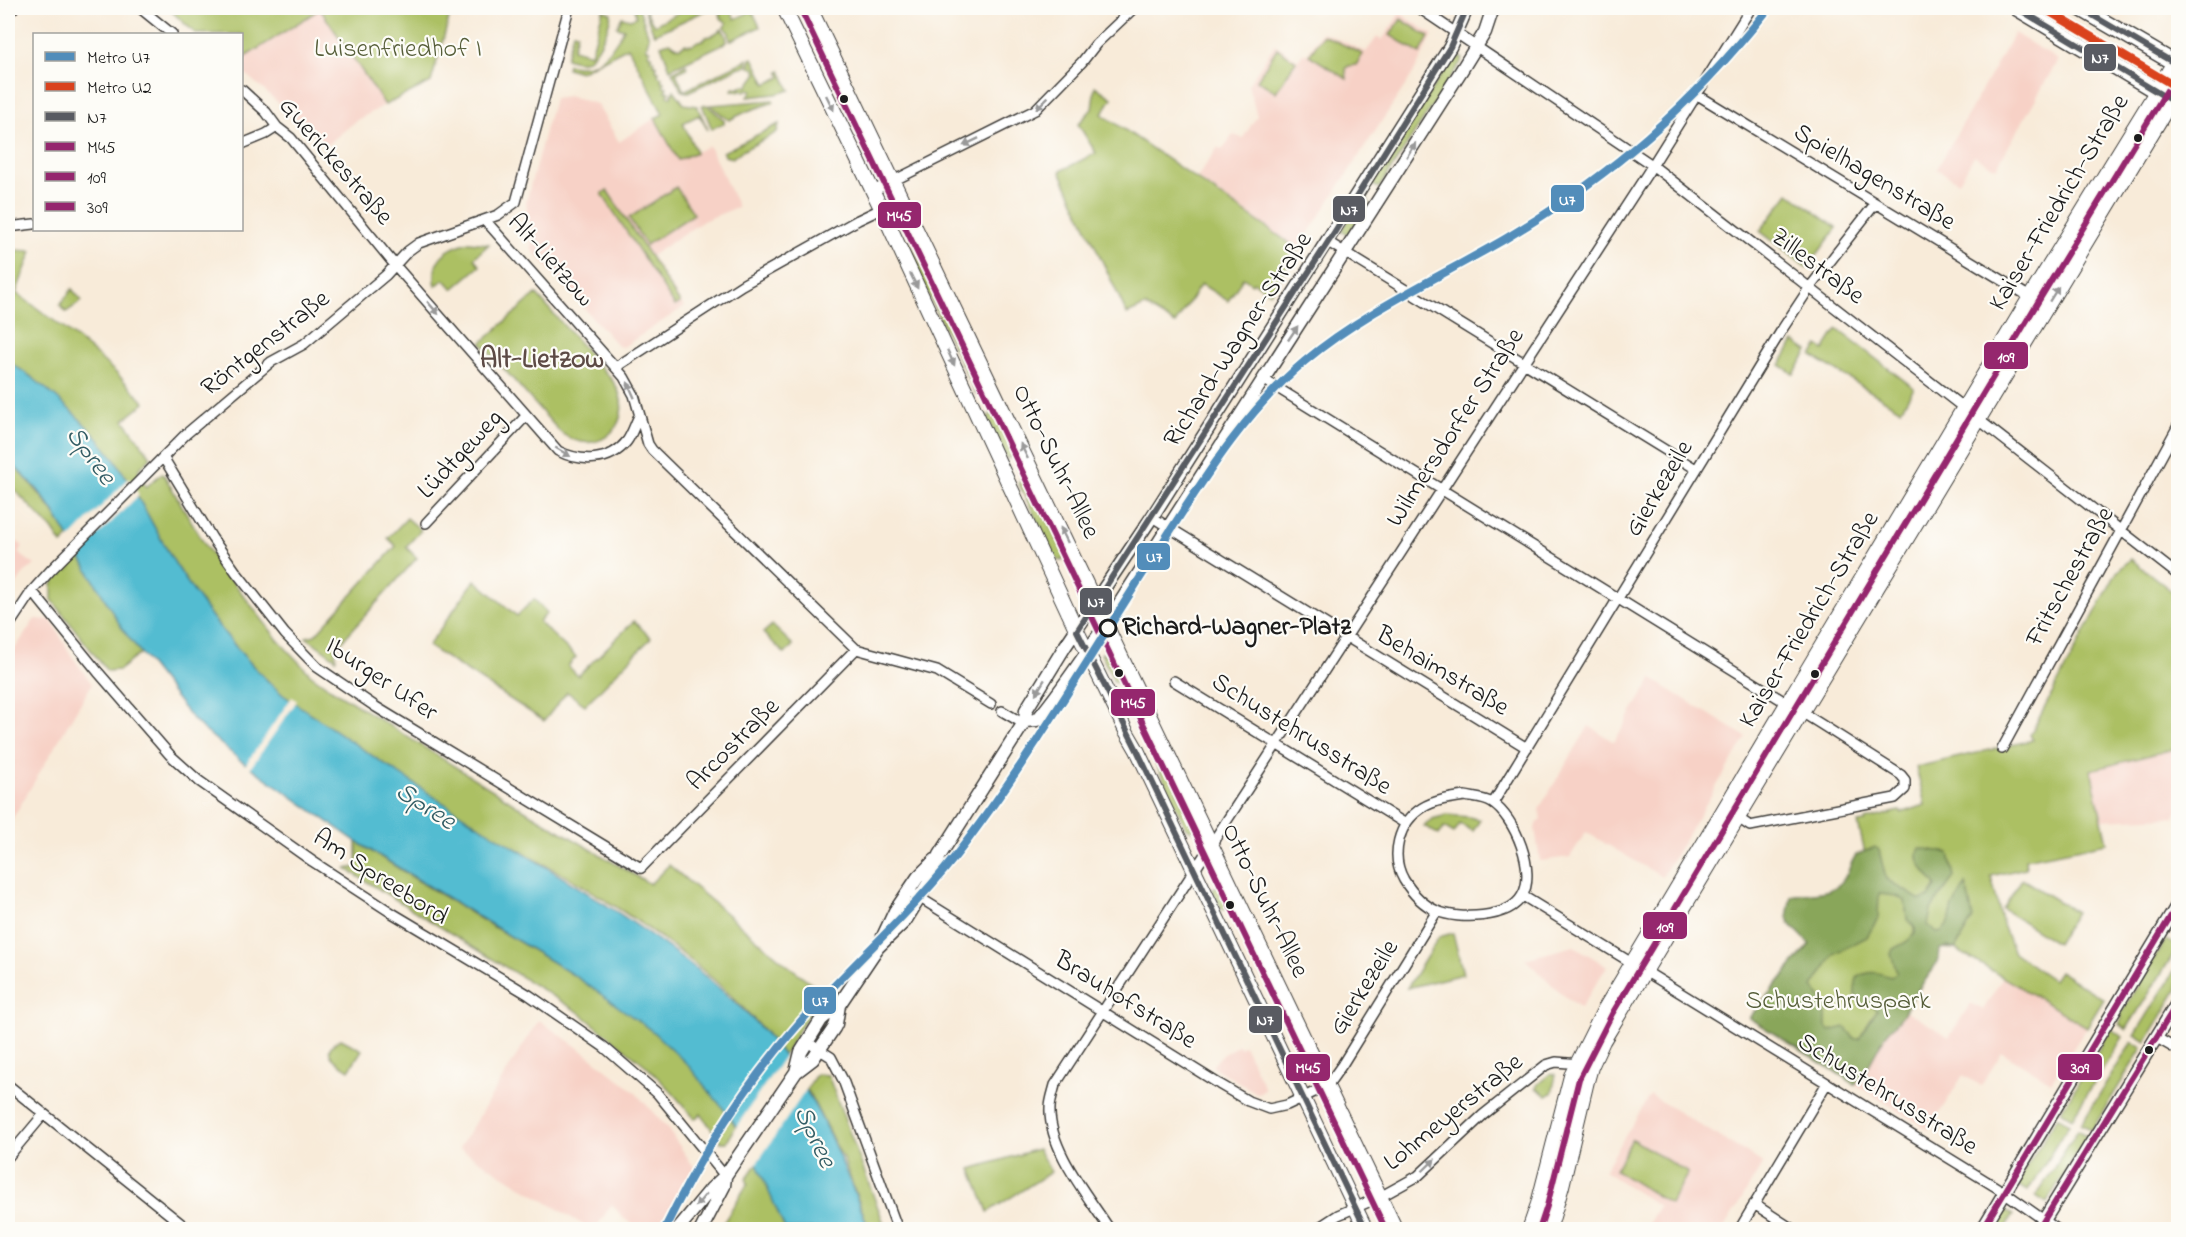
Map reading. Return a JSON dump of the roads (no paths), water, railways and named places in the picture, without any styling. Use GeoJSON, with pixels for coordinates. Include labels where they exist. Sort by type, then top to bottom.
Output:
{"type":"FeatureCollection","features":[{"type":"Feature","properties":{"kind":"main road","name":"Otto-Suhr-Allee"},"geometry":{"type":"LineString","coordinates":[[784,8],[873,190],[1087,652],[1195,870],[1366,1230]]}},
{"type":"Feature","properties":{"kind":"main road","name":"Otto-Suhr-Allee"},"geometry":{"type":"LineString","coordinates":[[810,8],[1107,623],[1211,846],[1396,1230]]}},
{"type":"Feature","properties":{"kind":"main road"},"geometry":{"type":"LineString","coordinates":[[2017,8],[2157,91],[2176,98]]}},
{"type":"Feature","properties":{"kind":"main road"},"geometry":{"type":"LineString","coordinates":[[2080,8],[2177,61]]}},
{"type":"Feature","properties":{"kind":"main road","name":"Kaiser-Friedrich-Straße"},"geometry":{"type":"LineString","coordinates":[[1529,1230],[1576,1064],[1631,963],[1965,409],[2030,297],[2177,61]]}},
{"type":"Feature","properties":{"kind":"main road","name":"Kaiser-Friedrich-Straße"},"geometry":{"type":"LineString","coordinates":[[1549,1230],[1591,1067],[1603,1041],[1978,419],[2176,98]]}},
{"type":"Feature","properties":{"kind":"street"},"geometry":{"type":"LineString","coordinates":[[8,10],[12,8]]}},
{"type":"Feature","properties":{"kind":"street"},"geometry":{"type":"LineString","coordinates":[[140,8],[170,33]]}},
{"type":"Feature","properties":{"kind":"street"},"geometry":{"type":"LineString","coordinates":[[485,220],[506,211],[516,202],[569,8]]}},
{"type":"Feature","properties":{"kind":"street"},"geometry":{"type":"LineString","coordinates":[[873,190],[1035,110],[1082,62],[1096,44],[1134,8]]}},
{"type":"Feature","properties":{"kind":"street","name":"Zillestraße"},"geometry":{"type":"LineString","coordinates":[[1419,8],[1652,165],[2178,575]]}},
{"type":"Feature","properties":{"kind":"street","name":"Richard-Wagner-Straße"},"geometry":{"type":"LineString","coordinates":[[1467,8],[1457,33],[1328,242],[1152,517],[1064,648],[1026,710],[1025,723],[1037,720],[1071,677],[1107,623],[1476,47],[1485,32],[1493,8]]}},
{"type":"Feature","properties":{"kind":"street","name":"Wilmersdorfer Straße"},"geometry":{"type":"LineString","coordinates":[[1110,1230],[1065,1160],[1052,1133],[1050,1108],[1055,1085],[1652,165],[1751,8]]}},
{"type":"Feature","properties":{"kind":"street","name":"Guerickestraße"},"geometry":{"type":"LineString","coordinates":[[243,91],[294,141],[394,264]]}},
{"type":"Feature","properties":{"kind":"street","name":"Spielhagenstraße"},"geometry":{"type":"LineString","coordinates":[[1696,94],[2030,297]]}},
{"type":"Feature","properties":{"kind":"street"},"geometry":{"type":"LineString","coordinates":[[243,144],[266,134],[277,126]]}},
{"type":"Feature","properties":{"kind":"street"},"geometry":{"type":"LineString","coordinates":[[616,367],[691,316],[742,285],[881,208],[902,199]]}},
{"type":"Feature","properties":{"kind":"street","name":"Gierkezeile"},"geometry":{"type":"LineString","coordinates":[[1493,803],[1810,287],[1875,204]]}},
{"type":"Feature","properties":{"kind":"street","name":"Alt-Lietzow"},"geometry":{"type":"LineString","coordinates":[[394,264],[419,243],[485,220],[616,367],[630,386],[648,444],[652,450],[856,649],[938,671],[991,704]]}},
{"type":"Feature","properties":{"kind":"street"},"geometry":{"type":"LineString","coordinates":[[8,227],[33,224]]}},
{"type":"Feature","properties":{"kind":"street"},"geometry":{"type":"LineString","coordinates":[[1328,242],[1696,470]]}},
{"type":"Feature","properties":{"kind":"street"},"geometry":{"type":"LineString","coordinates":[[394,264],[558,450],[579,459],[593,459],[607,455],[627,440],[639,416]]}},
{"type":"Feature","properties":{"kind":"street","name":"Röntgenstraße"},"geometry":{"type":"LineString","coordinates":[[8,627],[32,591],[51,570],[186,434],[271,362],[310,340],[386,275],[394,264]]}},
{"type":"Feature","properties":{"kind":"street"},"geometry":{"type":"LineString","coordinates":[[1263,379],[1802,712],[1901,775],[1905,780],[1905,789],[1895,798],[1750,826],[1738,818]]}},
{"type":"Feature","properties":{"kind":"street","name":"Lüdtgeweg"},"geometry":{"type":"LineString","coordinates":[[426,523],[526,416]]}},
{"type":"Feature","properties":{"kind":"street","name":"Fritschestraße"},"geometry":{"type":"LineString","coordinates":[[2002,749],[2178,426]]}},
{"type":"Feature","properties":{"kind":"street"},"geometry":{"type":"LineString","coordinates":[[627,440],[648,444]]}},
{"type":"Feature","properties":{"kind":"street","name":"Iburger Ufer"},"geometry":{"type":"LineString","coordinates":[[163,457],[212,538],[236,572],[285,634],[317,667],[376,707],[641,868]]}},
{"type":"Feature","properties":{"kind":"street","name":"Behaimstraße"},"geometry":{"type":"LineString","coordinates":[[1152,517],[1527,748]]}},
{"type":"Feature","properties":{"kind":"street","name":"Am Spreebord"},"geometry":{"type":"LineString","coordinates":[[32,591],[170,755],[199,781],[312,861],[392,913],[529,995],[604,1047],[657,1093],[725,1176]]}},
{"type":"Feature","properties":{"kind":"street","name":"Arcostraße"},"geometry":{"type":"LineString","coordinates":[[641,868],[856,649]]}},
{"type":"Feature","properties":{"kind":"street","name":"Schustehrusstraße"},"geometry":{"type":"LineString","coordinates":[[1174,681],[1406,824]]}},
{"type":"Feature","properties":{"kind":"street"},"geometry":{"type":"LineString","coordinates":[[677,1230],[711,1189],[725,1176],[736,1160],[796,1072],[824,1016],[839,1005],[878,947],[893,913],[914,894],[918,877],[940,855],[1025,723],[1002,711]]}},
{"type":"Feature","properties":{"kind":"street"},"geometry":{"type":"LineString","coordinates":[[1465,796],[1493,803],[1506,815],[1515,828],[1522,846],[1526,881],[1523,896],[1506,909],[1485,916],[1453,915],[1437,911],[1422,902],[1410,890],[1401,874],[1398,845],[1406,824],[1422,807],[1450,798],[1465,796]]}},
{"type":"Feature","properties":{"kind":"street","name":"Brauhofstraße"},"geometry":{"type":"LineString","coordinates":[[914,894],[1219,1084],[1264,1109],[1287,1105],[1327,1086]]}},
{"type":"Feature","properties":{"kind":"street","name":"Schustehrusstraße"},"geometry":{"type":"LineString","coordinates":[[1523,896],[2004,1192],[2041,1225],[2058,1230]]}},
{"type":"Feature","properties":{"kind":"street"},"geometry":{"type":"LineString","coordinates":[[1982,1230],[2178,904]]}},
{"type":"Feature","properties":{"kind":"street","name":"Gierkezeile"},"geometry":{"type":"LineString","coordinates":[[1327,1086],[1437,911]]}},
{"type":"Feature","properties":{"kind":"street"},"geometry":{"type":"LineString","coordinates":[[2041,1225],[2178,1002]]}},
{"type":"Feature","properties":{"kind":"street"},"geometry":{"type":"LineString","coordinates":[[819,1050],[836,1024],[839,1005]]}},
{"type":"Feature","properties":{"kind":"street"},"geometry":{"type":"LineString","coordinates":[[2157,1038],[2178,1050]]}},
{"type":"Feature","properties":{"kind":"street"},"geometry":{"type":"LineString","coordinates":[[805,1052],[819,1050],[831,1057],[843,1080],[898,1230]]}},
{"type":"Feature","properties":{"kind":"street","name":"Lohmeyerstraße"},"geometry":{"type":"LineString","coordinates":[[1315,1230],[1418,1176],[1484,1115],[1546,1065],[1556,1062],[1591,1067]]}},
{"type":"Feature","properties":{"kind":"street"},"geometry":{"type":"LineString","coordinates":[[1739,1230],[1827,1083]]}},
{"type":"Feature","properties":{"kind":"street"},"geometry":{"type":"LineString","coordinates":[[8,1085],[189,1230]]}},
{"type":"Feature","properties":{"kind":"street"},"geometry":{"type":"LineString","coordinates":[[8,1157],[44,1114]]}},
{"type":"Feature","properties":{"kind":"street"},"geometry":{"type":"LineString","coordinates":[[701,1230],[724,1186],[725,1176]]}},
{"type":"Feature","properties":{"kind":"street"},"geometry":{"type":"LineString","coordinates":[[1754,1204],[1794,1230]]}},
{"type":"Feature","properties":{"kind":"water","name":"Spree"},"geometry":{"type":"Polygon","coordinates":[[[8,361],[34,379],[87,426],[114,459],[199,600],[239,650],[283,695],[390,768],[633,923],[710,980],[756,1022],[780,1051],[807,1093],[841,1160],[869,1229],[785,1229],[750,1148],[730,1117],[687,1064],[651,1030],[575,976],[357,842],[240,760],[189,715],[123,630],[52,509],[38,490],[8,460],[8,361]]]}},
{"type":"Feature","properties":{"kind":"metro line","name":"U7"},"geometry":{"type":"LineString","coordinates":[[664,1230],[709,1147],[762,1069],[823,997],[929,888],[967,841],[1041,735],[1206,476],[1261,404],[1305,361],[1352,326],[1544,215],[1615,164],[1680,107],[1740,43],[1769,8]]}},
{"type":"Feature","properties":{"kind":"metro line","name":"U2"},"geometry":{"type":"LineString","coordinates":[[2043,8],[2178,88]]}},
{"type":"Feature","properties":{"kind":"place","name":"Richard-Wagner-Platz"},"geometry":{"type":"Point","coordinates":[1108,628]}},
{"type":"Feature","properties":{"kind":"district","name":"Alt-Lietzow"},"geometry":{"type":"Point","coordinates":[542,360]}},
{"type":"Feature","properties":{"kind":"park label","name":"Luisenfriedhof I"},"geometry":{"type":"Point","coordinates":[398,50]}},
{"type":"Feature","properties":{"kind":"park label","name":"Schustehruspark"},"geometry":{"type":"Point","coordinates":[1838,1002]}}]}
